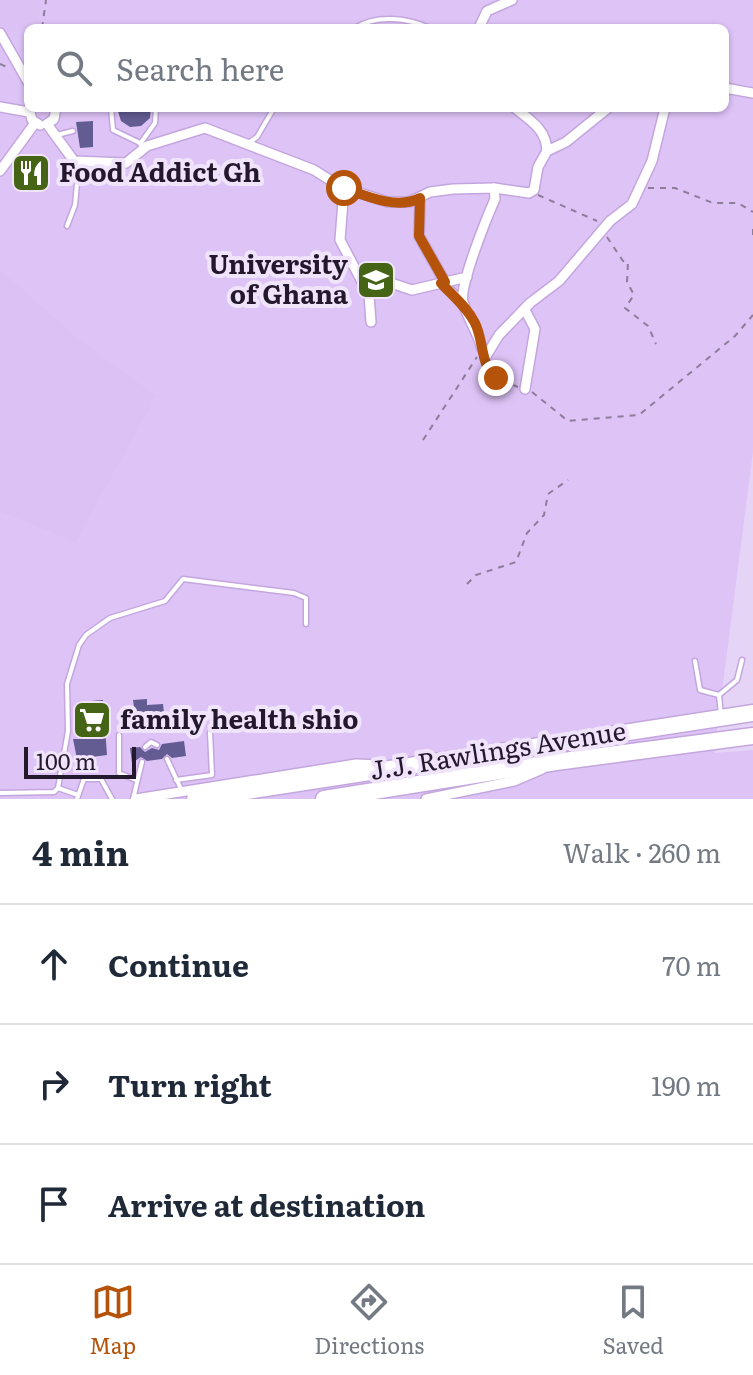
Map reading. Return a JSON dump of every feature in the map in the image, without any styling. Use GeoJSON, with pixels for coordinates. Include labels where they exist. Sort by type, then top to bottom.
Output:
{"type":"FeatureCollection","features":[{"type":"Feature","properties":{"kind":"highway","name":"J.J. Rawlings Avenue"},"geometry":{"type":"LineString","coordinates":[[188,795],[753,713]]}},
{"type":"Feature","properties":{"kind":"highway","name":"J.J. Rawlings Avenue"},"geometry":{"type":"LineString","coordinates":[[324,799],[556,762],[753,736]]}},
{"type":"Feature","properties":{"kind":"street"},"geometry":{"type":"LineString","coordinates":[[481,24],[487,11],[512,0]]}},
{"type":"Feature","properties":{"kind":"street"},"geometry":{"type":"LineString","coordinates":[[0,33],[24,75]]}},
{"type":"Feature","properties":{"kind":"street"},"geometry":{"type":"LineString","coordinates":[[729,89],[753,93]]}},
{"type":"Feature","properties":{"kind":"street"},"geometry":{"type":"LineString","coordinates":[[0,107],[24,109]]}},
{"type":"Feature","properties":{"kind":"street"},"geometry":{"type":"LineString","coordinates":[[30,112],[35,123]]}},
{"type":"Feature","properties":{"kind":"street"},"geometry":{"type":"LineString","coordinates":[[35,123],[47,124],[54,119],[55,112]]}},
{"type":"Feature","properties":{"kind":"street"},"geometry":{"type":"LineString","coordinates":[[47,124],[69,158],[79,162],[126,163],[141,146],[205,128],[228,140],[250,142],[267,154],[314,170],[344,188],[388,202],[409,202],[434,191],[494,188],[529,193],[534,190],[538,167],[547,151],[547,139],[520,112]]}},
{"type":"Feature","properties":{"kind":"street"},"geometry":{"type":"LineString","coordinates":[[547,151],[566,142],[603,112]]}},
{"type":"Feature","properties":{"kind":"street"},"geometry":{"type":"LineString","coordinates":[[484,354],[499,335],[559,281],[610,221],[632,204],[641,188],[664,112]]}},
{"type":"Feature","properties":{"kind":"street"},"geometry":{"type":"LineString","coordinates":[[0,171],[35,123]]}},
{"type":"Feature","properties":{"kind":"street"},"geometry":{"type":"LineString","coordinates":[[344,188],[340,240],[370,301],[371,322]]}},
{"type":"Feature","properties":{"kind":"street"},"geometry":{"type":"LineString","coordinates":[[464,304],[467,277],[495,199],[494,188]]}},
{"type":"Feature","properties":{"kind":"street"},"geometry":{"type":"LineString","coordinates":[[420,198],[419,236],[443,282],[464,304],[477,328],[484,354]]}},
{"type":"Feature","properties":{"kind":"street"},"geometry":{"type":"LineString","coordinates":[[363,286],[394,284],[412,290],[467,277]]}},
{"type":"Feature","properties":{"kind":"street"},"geometry":{"type":"LineString","coordinates":[[525,310],[535,329],[525,389]]}},
{"type":"Feature","properties":{"kind":"street","name":"J.J. Rawlings Avenue"},"geometry":{"type":"LineString","coordinates":[[426,799],[514,781],[556,762]]}},
{"type":"Feature","properties":{"kind":"street"},"geometry":{"type":"LineString","coordinates":[[134,799],[188,795]]}},
{"type":"Feature","properties":{"kind":"lane"},"geometry":{"type":"LineString","coordinates":[[368,24],[384,19],[418,24]]}},
{"type":"Feature","properties":{"kind":"lane"},"geometry":{"type":"LineString","coordinates":[[111,112],[113,130],[141,146],[155,123],[156,112]]}},
{"type":"Feature","properties":{"kind":"lane"},"geometry":{"type":"LineString","coordinates":[[250,142],[257,137],[272,112]]}},
{"type":"Feature","properties":{"kind":"lane"},"geometry":{"type":"LineString","coordinates":[[55,136],[73,131]]}},
{"type":"Feature","properties":{"kind":"lane"},"geometry":{"type":"LineString","coordinates":[[67,226],[75,205],[79,162]]}},
{"type":"Feature","properties":{"kind":"lane"},"geometry":{"type":"LineString","coordinates":[[0,793],[54,792],[58,788],[68,731],[69,669],[79,645],[96,627],[114,616],[165,601],[183,579],[294,593],[306,598],[306,624]]}},
{"type":"Feature","properties":{"kind":"lane"},"geometry":{"type":"LineString","coordinates":[[719,695],[737,680],[742,660]]}},
{"type":"Feature","properties":{"kind":"lane"},"geometry":{"type":"LineString","coordinates":[[695,661],[700,690],[719,695]]}},
{"type":"Feature","properties":{"kind":"lane"},"geometry":{"type":"LineString","coordinates":[[719,695],[721,717]]}},
{"type":"Feature","properties":{"kind":"lane"},"geometry":{"type":"LineString","coordinates":[[176,780],[212,775],[210,733]]}},
{"type":"Feature","properties":{"kind":"lane"},"geometry":{"type":"LineString","coordinates":[[119,735],[119,773],[136,780]]}},
{"type":"Feature","properties":{"kind":"lane"},"geometry":{"type":"LineString","coordinates":[[145,747],[151,742],[157,745]]}},
{"type":"Feature","properties":{"kind":"lane"},"geometry":{"type":"LineString","coordinates":[[167,759],[176,780],[188,795]]}},
{"type":"Feature","properties":{"kind":"lane"},"geometry":{"type":"LineString","coordinates":[[134,799],[142,762]]}},
{"type":"Feature","properties":{"kind":"lane"},"geometry":{"type":"LineString","coordinates":[[58,788],[77,797],[84,779],[101,779],[112,799]]}},
{"type":"Feature","properties":{"kind":"path"},"geometry":{"type":"LineString","coordinates":[[43,24],[46,0]]}},
{"type":"Feature","properties":{"kind":"path"},"geometry":{"type":"LineString","coordinates":[[641,188],[675,188],[713,203],[741,204],[753,212]]}},
{"type":"Feature","properties":{"kind":"path"},"geometry":{"type":"LineString","coordinates":[[533,194],[552,198],[596,219],[623,261],[628,262],[627,282],[634,295],[625,308],[648,326],[656,344]]}},
{"type":"Feature","properties":{"kind":"path"},"geometry":{"type":"LineString","coordinates":[[753,229],[753,239]]}},
{"type":"Feature","properties":{"kind":"path"},"geometry":{"type":"LineString","coordinates":[[423,440],[484,354],[496,378],[525,389],[568,421],[632,418],[724,345],[753,315]]}},
{"type":"Feature","properties":{"kind":"path"},"geometry":{"type":"LineString","coordinates":[[467,584],[476,575],[516,562],[527,533],[544,515],[548,494],[568,480]]}},
{"type":"Feature","properties":{"kind":"shaded area","name":"University of Ghana"},"geometry":{"type":"Polygon","coordinates":[[[0,0],[753,0],[753,452],[714,753],[753,750],[753,799],[0,799],[0,0]]]}},
{"type":"Feature","properties":{"kind":"shaded area"},"geometry":{"type":"Polygon","coordinates":[[[0,0],[41,0],[39,24],[24,24],[24,30],[5,33],[0,23],[0,0]]]}},
{"type":"Feature","properties":{"kind":"shaded area"},"geometry":{"type":"Polygon","coordinates":[[[0,270],[78,339],[156,396],[75,542],[0,511],[0,270]]]}},
{"type":"Feature","properties":{"kind":"building"},"geometry":{"type":"Polygon","coordinates":[[[118,112],[151,112],[150,118],[141,126],[130,127],[121,121],[118,112]]]}},
{"type":"Feature","properties":{"kind":"building"},"geometry":{"type":"Polygon","coordinates":[[[93,121],[93,147],[80,148],[76,122],[93,121]]]}},
{"type":"Feature","properties":{"kind":"building"},"geometry":{"type":"Polygon","coordinates":[[[37,155],[43,159],[37,168],[40,170],[29,183],[22,179],[37,155]]]}},
{"type":"Feature","properties":{"kind":"building"},"geometry":{"type":"Polygon","coordinates":[[[147,699],[147,705],[163,704],[165,722],[133,725],[132,718],[125,719],[124,708],[134,707],[133,700],[147,699]]]}},
{"type":"Feature","properties":{"kind":"building","name":"family health shio"},"geometry":{"type":"Polygon","coordinates":[[[103,700],[107,755],[77,759],[73,739],[81,739],[78,702],[103,700]]]}},
{"type":"Feature","properties":{"kind":"building"},"geometry":{"type":"Polygon","coordinates":[[[184,741],[186,756],[172,758],[167,754],[162,759],[147,761],[141,757],[132,763],[130,748],[140,747],[145,752],[152,748],[159,750],[162,744],[184,741]]]}},
{"type":"Feature","properties":{"kind":"place","name":"Food Addict Gh"},"geometry":{"type":"Point","coordinates":[31,173]}},
{"type":"Feature","properties":{"kind":"place","name":"University of Ghana"},"geometry":{"type":"Point","coordinates":[376,280]}},
{"type":"Feature","properties":{"kind":"place","name":"family health shio"},"geometry":{"type":"Point","coordinates":[92,720]}},
{"type":"Feature","properties":{"kind":"route"},"geometry":{"type":"LineString","coordinates":[[344,188],[388,202],[413,202],[420,198],[420,238],[445,282],[441,283],[464,304],[475,323],[487,368],[496,378]]}}]}
